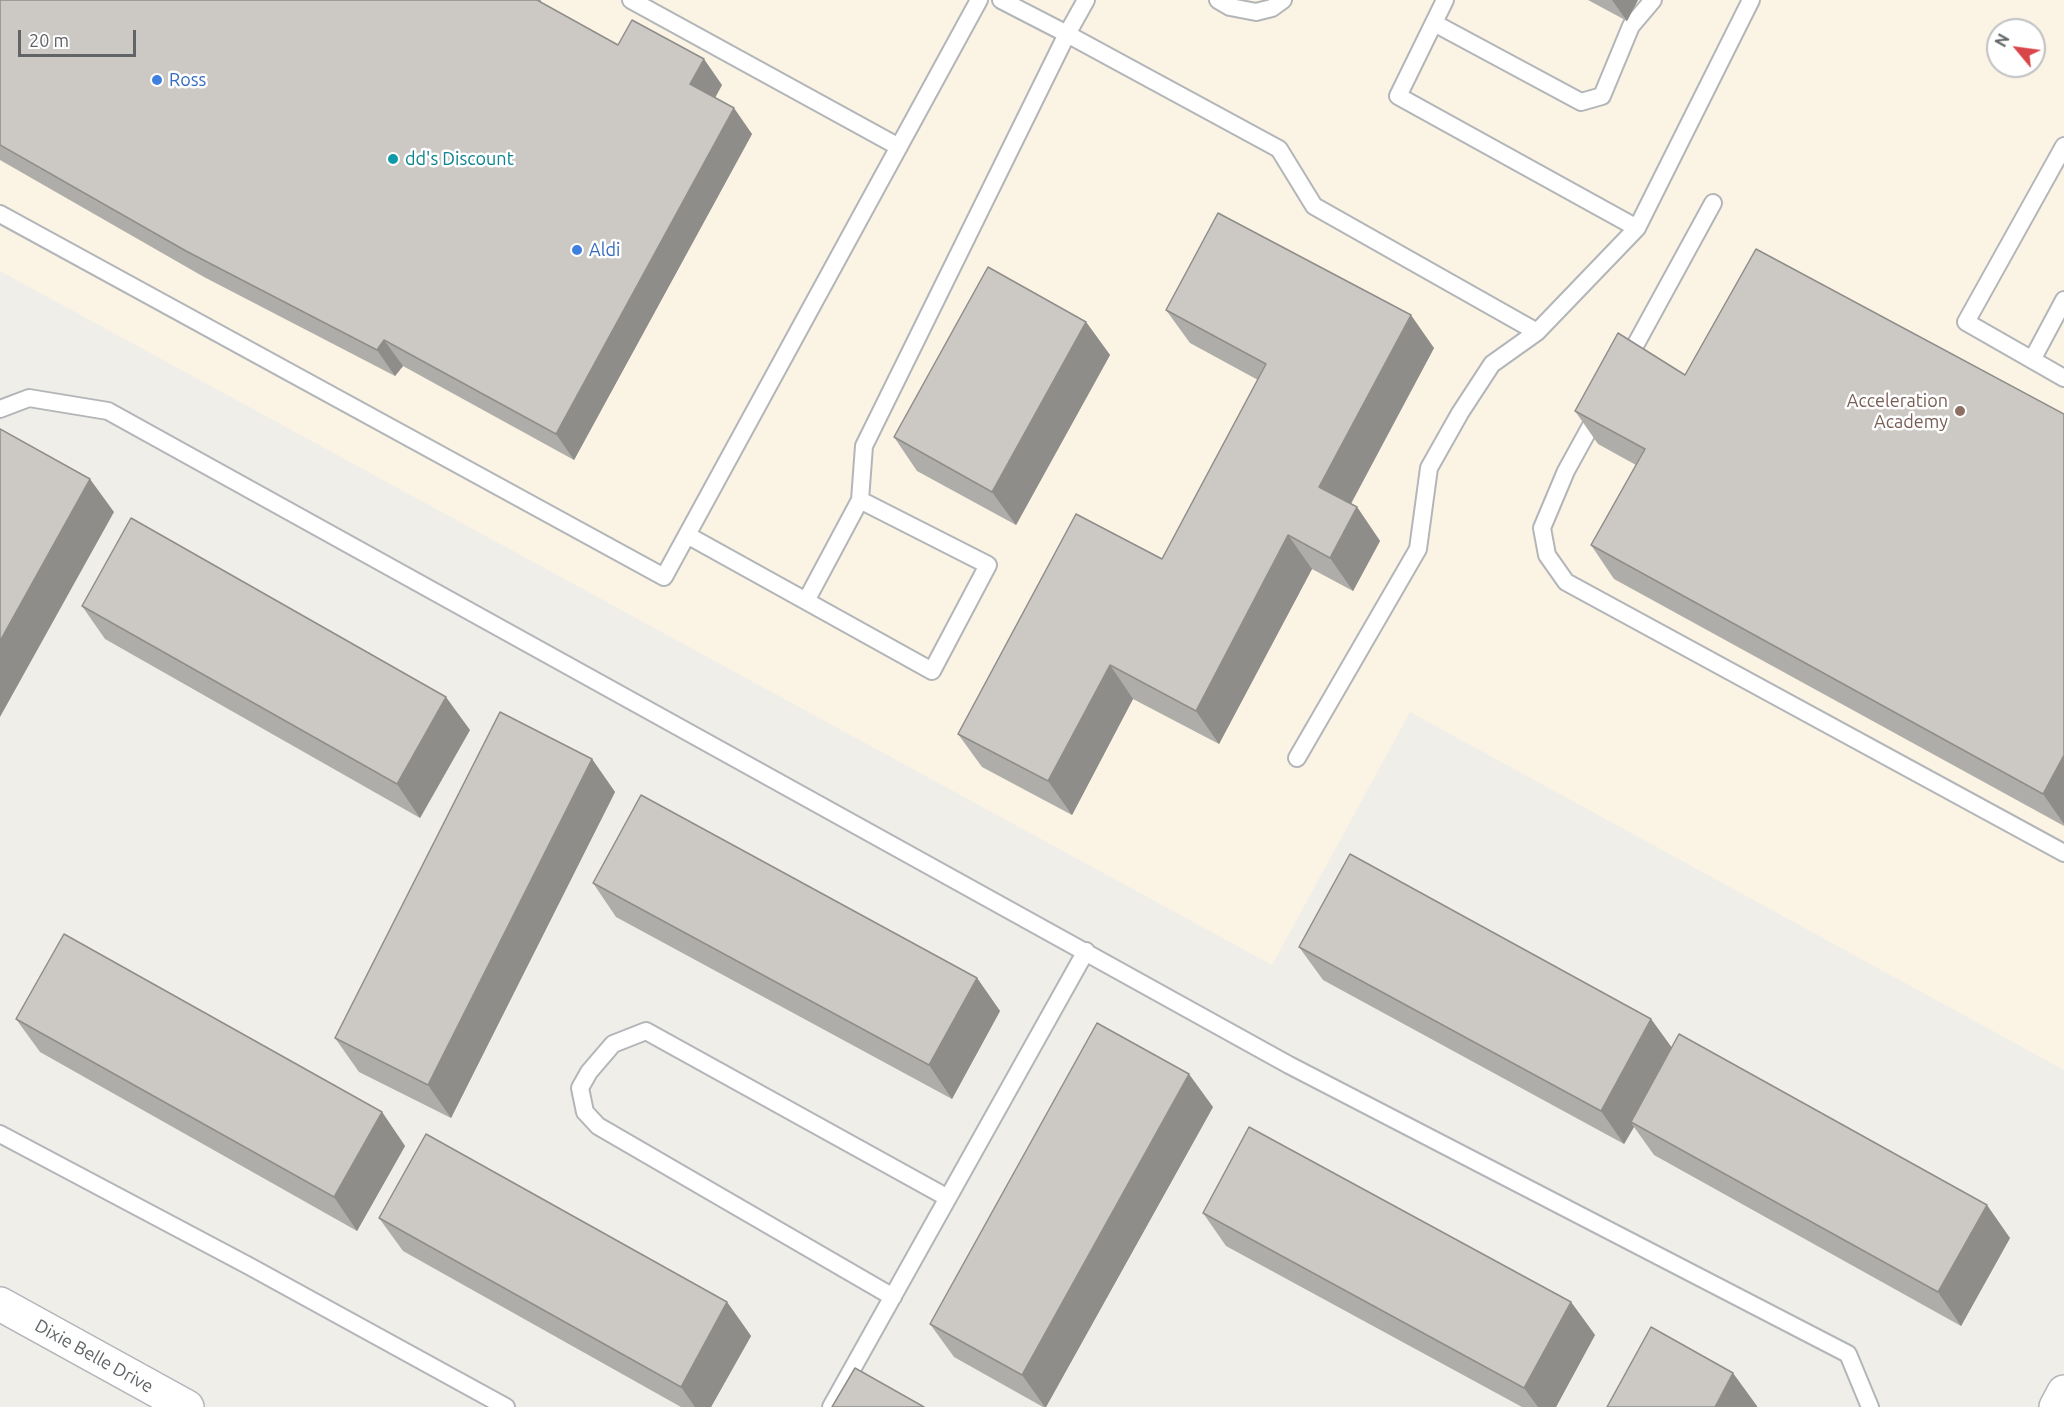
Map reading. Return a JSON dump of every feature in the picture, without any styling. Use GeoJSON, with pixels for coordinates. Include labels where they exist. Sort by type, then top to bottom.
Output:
{"type":"FeatureCollection","features":[{"type":"Feature","properties":{"kind":"street","name":"Dixie Belle Drive"},"geometry":{"type":"LineString","coordinates":[[0,1304],[187,1407]]}},
{"type":"Feature","properties":{"kind":"street"},"geometry":{"type":"LineString","coordinates":[[2056,1407],[2064,1392]]}},
{"type":"Feature","properties":{"kind":"lane"},"geometry":{"type":"LineString","coordinates":[[631,0],[899,147]]}},
{"type":"Feature","properties":{"kind":"lane"},"geometry":{"type":"LineString","coordinates":[[0,213],[664,577],[979,0]]}},
{"type":"Feature","properties":{"kind":"lane"},"geometry":{"type":"LineString","coordinates":[[1001,0],[1279,149],[1314,206],[1537,332]]}},
{"type":"Feature","properties":{"kind":"lane"},"geometry":{"type":"LineString","coordinates":[[806,601],[860,500],[864,446],[1067,34],[1086,0]]}},
{"type":"Feature","properties":{"kind":"lane"},"geometry":{"type":"LineString","coordinates":[[1218,0],[1230,7],[1256,12],[1272,8],[1283,0]]}},
{"type":"Feature","properties":{"kind":"lane"},"geometry":{"type":"LineString","coordinates":[[1445,0],[1398,96],[1637,228]]}},
{"type":"Feature","properties":{"kind":"lane"},"geometry":{"type":"LineString","coordinates":[[1434,22],[1581,102],[1602,96],[1631,26],[1653,0]]}},
{"type":"Feature","properties":{"kind":"lane"},"geometry":{"type":"LineString","coordinates":[[1297,758],[1418,549],[1429,468],[1460,413],[1492,364],[1537,332],[1637,228],[1751,0]]}},
{"type":"Feature","properties":{"kind":"lane"},"geometry":{"type":"LineString","coordinates":[[2064,146],[1966,322],[2064,378]]}},
{"type":"Feature","properties":{"kind":"lane"},"geometry":{"type":"LineString","coordinates":[[1617,378],[1713,202]]}},
{"type":"Feature","properties":{"kind":"lane"},"geometry":{"type":"LineString","coordinates":[[2032,360],[2064,300]]}},
{"type":"Feature","properties":{"kind":"lane"},"geometry":{"type":"LineString","coordinates":[[0,408],[29,398],[108,411],[1289,1065],[1848,1354],[1870,1407]]}},
{"type":"Feature","properties":{"kind":"lane"},"geometry":{"type":"LineString","coordinates":[[1606,399],[1566,471],[1542,528],[1547,555],[1566,582],[2064,853]]}},
{"type":"Feature","properties":{"kind":"lane"},"geometry":{"type":"LineString","coordinates":[[687,535],[932,671],[988,565],[860,500]]}},
{"type":"Feature","properties":{"kind":"lane"},"geometry":{"type":"LineString","coordinates":[[831,1407],[1086,951]]}},
{"type":"Feature","properties":{"kind":"lane"},"geometry":{"type":"LineString","coordinates":[[893,1297],[598,1126],[585,1112],[580,1088],[613,1044],[646,1031],[948,1198]]}},
{"type":"Feature","properties":{"kind":"lane"},"geometry":{"type":"LineString","coordinates":[[0,1134],[249,1266],[506,1407]]}},
{"type":"Feature","properties":{"kind":"shaded area"},"geometry":{"type":"Polygon","coordinates":[[[0,0],[2064,0],[2064,1070],[1410,712],[1272,965],[0,271],[0,0]]]}},
{"type":"Feature","properties":{"kind":"building"},"geometry":{"type":"Polygon","coordinates":[[[0,0],[537,0],[618,45],[632,20],[704,59],[690,84],[734,108],[556,434],[384,340],[377,350],[186,251],[0,145],[0,0]]]}},
{"type":"Feature","properties":{"kind":"building"},"geometry":{"type":"Polygon","coordinates":[[[1218,213],[1411,315],[1319,487],[1357,507],[1330,558],[1288,535],[1196,711],[1110,665],[1048,781],[958,734],[1076,514],[1162,559],[1266,364],[1166,310],[1218,213]]]}},
{"type":"Feature","properties":{"kind":"building"},"geometry":{"type":"Polygon","coordinates":[[[1756,249],[2064,414],[2064,755],[2043,794],[1591,545],[1645,449],[1575,411],[1618,333],[1685,375],[1756,249]]]}},
{"type":"Feature","properties":{"kind":"building"},"geometry":{"type":"Polygon","coordinates":[[[988,267],[1086,322],[992,492],[894,437],[988,267]]]}},
{"type":"Feature","properties":{"kind":"building"},"geometry":{"type":"Polygon","coordinates":[[[0,429],[90,479],[0,641],[0,429]]]}},
{"type":"Feature","properties":{"kind":"building"},"geometry":{"type":"Polygon","coordinates":[[[131,518],[446,697],[397,784],[82,606],[131,518]]]}},
{"type":"Feature","properties":{"kind":"building"},"geometry":{"type":"Polygon","coordinates":[[[500,712],[592,759],[428,1085],[335,1038],[500,712]]]}},
{"type":"Feature","properties":{"kind":"building"},"geometry":{"type":"Polygon","coordinates":[[[641,795],[977,978],[929,1065],[593,883],[641,795]]]}},
{"type":"Feature","properties":{"kind":"building"},"geometry":{"type":"Polygon","coordinates":[[[1350,854],[1651,1019],[1601,1111],[1299,947],[1350,854]]]}},
{"type":"Feature","properties":{"kind":"building"},"geometry":{"type":"Polygon","coordinates":[[[64,934],[382,1112],[334,1197],[16,1019],[64,934]]]}},
{"type":"Feature","properties":{"kind":"building"},"geometry":{"type":"Polygon","coordinates":[[[1097,1023],[1189,1074],[1022,1375],[930,1324],[1097,1023]]]}},
{"type":"Feature","properties":{"kind":"building"},"geometry":{"type":"Polygon","coordinates":[[[1679,1034],[1987,1205],[1938,1292],[1631,1122],[1679,1034]]]}},
{"type":"Feature","properties":{"kind":"building"},"geometry":{"type":"Polygon","coordinates":[[[1249,1127],[1571,1302],[1524,1388],[1203,1213],[1249,1127]]]}},
{"type":"Feature","properties":{"kind":"building"},"geometry":{"type":"Polygon","coordinates":[[[426,1134],[727,1302],[681,1387],[379,1218],[426,1134]]]}},
{"type":"Feature","properties":{"kind":"building"},"geometry":{"type":"Polygon","coordinates":[[[1651,1327],[1733,1373],[1715,1407],[1607,1407],[1651,1327]]]}},
{"type":"Feature","properties":{"kind":"building"},"geometry":{"type":"Polygon","coordinates":[[[855,1368],[924,1407],[832,1407],[855,1368]]]}},
{"type":"Feature","properties":{"kind":"place","name":"Ross"},"geometry":{"type":"Point","coordinates":[157,80]}},
{"type":"Feature","properties":{"kind":"place","name":"dd's Discount"},"geometry":{"type":"Point","coordinates":[393,159]}},
{"type":"Feature","properties":{"kind":"place","name":"Aldi"},"geometry":{"type":"Point","coordinates":[577,250]}},
{"type":"Feature","properties":{"kind":"place","name":"Acceleration Academy"},"geometry":{"type":"Point","coordinates":[1960,411]}}]}
